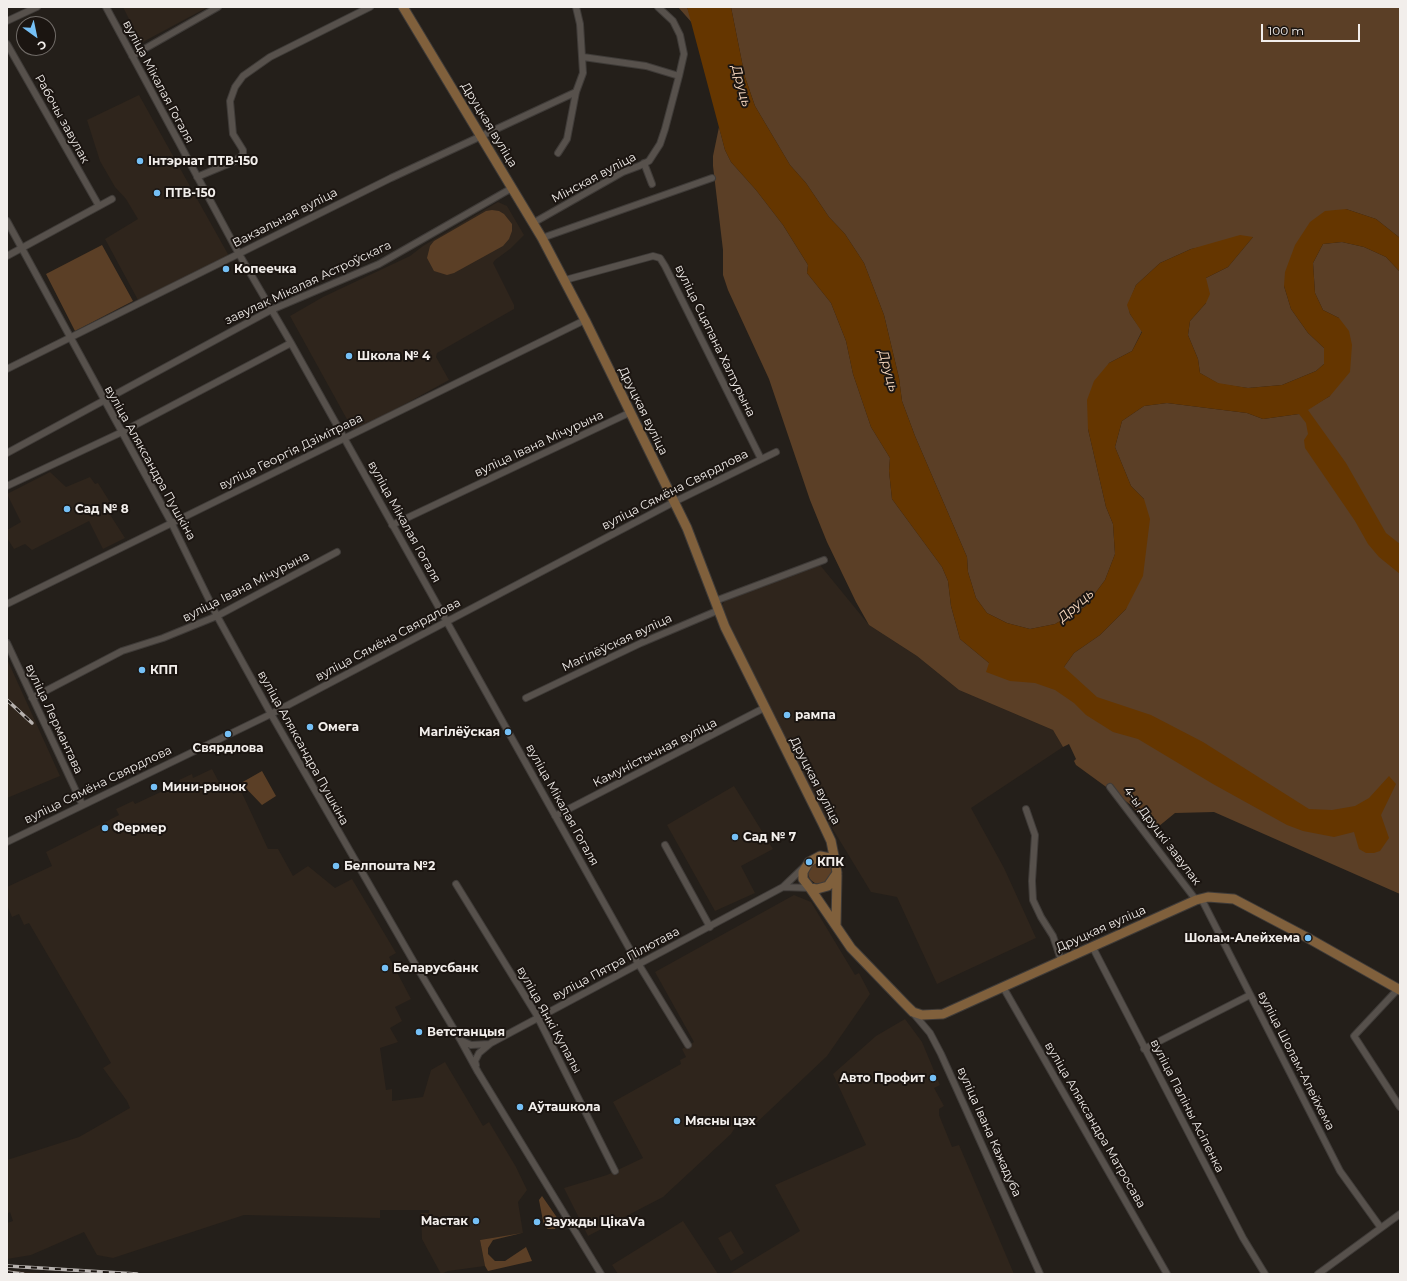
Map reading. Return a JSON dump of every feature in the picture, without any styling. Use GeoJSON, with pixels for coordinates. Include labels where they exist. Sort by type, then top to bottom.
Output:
{"type":"FeatureCollection","features":[{"type":"Feature","properties":{"kind":"main road","name":"Друцкая вуліца"},"geometry":{"type":"LineString","coordinates":[[403,7],[481,135],[565,280],[674,502],[697,552],[725,627],[831,841],[837,869],[836,925]]}},
{"type":"Feature","properties":{"kind":"main road","name":"Друцкая вуліца"},"geometry":{"type":"LineString","coordinates":[[831,841],[805,866],[803,879],[851,948],[906,1006],[918,1014],[930,1016],[943,1014],[1199,899],[1216,897],[1234,899],[1399,989]]}},
{"type":"Feature","properties":{"kind":"main road"},"geometry":{"type":"LineString","coordinates":[[810,888],[817,889],[828,886],[832,882],[837,869],[825,856],[814,858]]}},
{"type":"Feature","properties":{"kind":"street"},"geometry":{"type":"LineString","coordinates":[[7,21],[37,7]]}},
{"type":"Feature","properties":{"kind":"street","name":"вуліца Мікалая Гогаля"},"geometry":{"type":"LineString","coordinates":[[106,7],[196,177],[239,254],[291,343],[638,965],[688,1045]]}},
{"type":"Feature","properties":{"kind":"street"},"geometry":{"type":"LineString","coordinates":[[132,56],[218,7]]}},
{"type":"Feature","properties":{"kind":"street"},"geometry":{"type":"LineString","coordinates":[[196,177],[233,162],[243,155],[243,150],[233,134],[230,106],[232,93],[243,76],[270,57],[370,7]]}},
{"type":"Feature","properties":{"kind":"street"},"geometry":{"type":"LineString","coordinates":[[558,153],[567,139],[576,92],[583,73],[580,24],[576,7]]}},
{"type":"Feature","properties":{"kind":"street","name":"Мінская вуліца"},"geometry":{"type":"LineString","coordinates":[[533,223],[624,172],[644,163],[655,153],[660,144],[684,54],[680,34],[674,21],[658,7]]}},
{"type":"Feature","properties":{"kind":"street","name":"Рабочы завулак"},"geometry":{"type":"LineString","coordinates":[[7,44],[99,206]]}},
{"type":"Feature","properties":{"kind":"street"},"geometry":{"type":"LineString","coordinates":[[583,57],[646,66],[679,76]]}},
{"type":"Feature","properties":{"kind":"street","name":"Вакзальная вуліца"},"geometry":{"type":"LineString","coordinates":[[7,369],[481,135],[576,92]]}},
{"type":"Feature","properties":{"kind":"street"},"geometry":{"type":"LineString","coordinates":[[644,163],[652,184]]}},
{"type":"Feature","properties":{"kind":"street"},"geometry":{"type":"LineString","coordinates":[[542,238],[712,178]]}},
{"type":"Feature","properties":{"kind":"street","name":"завулак Мікалая Астроўскага"},"geometry":{"type":"LineString","coordinates":[[7,453],[271,310],[379,264],[512,188]]}},
{"type":"Feature","properties":{"kind":"street"},"geometry":{"type":"LineString","coordinates":[[7,256],[112,199]]}},
{"type":"Feature","properties":{"kind":"street","name":"вуліца Аляксандра Пушкіна"},"geometry":{"type":"LineString","coordinates":[[7,221],[103,401],[122,432],[171,522],[217,616],[271,714],[414,964],[601,1274]]}},
{"type":"Feature","properties":{"kind":"street","name":"вуліца Сцяпана Халтурына"},"geometry":{"type":"LineString","coordinates":[[565,280],[653,256],[660,258],[761,459]]}},
{"type":"Feature","properties":{"kind":"street","name":"вуліца Георгія Дзімітрава"},"geometry":{"type":"LineString","coordinates":[[7,604],[171,522],[585,320]]}},
{"type":"Feature","properties":{"kind":"street"},"geometry":{"type":"LineString","coordinates":[[7,486],[122,432],[291,343]]}},
{"type":"Feature","properties":{"kind":"street","name":"вуліца Івана Мічурына"},"geometry":{"type":"LineString","coordinates":[[392,525],[631,412]]}},
{"type":"Feature","properties":{"kind":"street","name":"вуліца Сямёна Свярдлова"},"geometry":{"type":"LineString","coordinates":[[7,842],[82,804],[271,714],[674,502],[776,452]]}},
{"type":"Feature","properties":{"kind":"street","name":"вуліца Івана Мічурына"},"geometry":{"type":"LineString","coordinates":[[32,698],[122,652],[163,638],[217,616],[337,552]]}},
{"type":"Feature","properties":{"kind":"street"},"geometry":{"type":"LineString","coordinates":[[715,600],[824,560]]}},
{"type":"Feature","properties":{"kind":"street","name":"Магілёўская вуліца"},"geometry":{"type":"LineString","coordinates":[[526,698],[641,643],[719,610]]}},
{"type":"Feature","properties":{"kind":"street","name":"вуліца Лермантава"},"geometry":{"type":"LineString","coordinates":[[7,643],[82,804]]}},
{"type":"Feature","properties":{"kind":"street","name":"Камуністычная вуліца"},"geometry":{"type":"LineString","coordinates":[[556,816],[764,708]]}},
{"type":"Feature","properties":{"kind":"street","name":"4-ы Друцкі завулак"},"geometry":{"type":"LineString","coordinates":[[1110,787],[1199,899]]}},
{"type":"Feature","properties":{"kind":"street"},"geometry":{"type":"LineString","coordinates":[[1026,809],[1035,835],[1032,881],[1033,900],[1041,917],[1053,936],[1061,960]]}},
{"type":"Feature","properties":{"kind":"street"},"geometry":{"type":"LineString","coordinates":[[666,845],[710,927]]}},
{"type":"Feature","properties":{"kind":"street","name":"вуліца Пятра Пілютава"},"geometry":{"type":"LineString","coordinates":[[478,1072],[475,1061],[479,1054],[491,1043],[783,887],[805,866]]}},
{"type":"Feature","properties":{"kind":"street","name":"вуліца Янкі Купалы"},"geometry":{"type":"LineString","coordinates":[[456,884],[538,1018],[615,1171]]}},
{"type":"Feature","properties":{"kind":"street"},"geometry":{"type":"LineString","coordinates":[[783,887],[810,888]]}},
{"type":"Feature","properties":{"kind":"street","name":"вуліца Шолам-Алейхема"},"geometry":{"type":"LineString","coordinates":[[1199,899],[1340,1171],[1381,1228]]}},
{"type":"Feature","properties":{"kind":"street","name":"вуліца Паліны Асіпенка"},"geometry":{"type":"LineString","coordinates":[[1092,946],[1243,1238],[1265,1274]]}},
{"type":"Feature","properties":{"kind":"street","name":"вуліца Аляксандра Матросава"},"geometry":{"type":"LineString","coordinates":[[1003,987],[1167,1274]]}},
{"type":"Feature","properties":{"kind":"street"},"geometry":{"type":"LineString","coordinates":[[1399,989],[1354,1036],[1400,1107]]}},
{"type":"Feature","properties":{"kind":"street"},"geometry":{"type":"LineString","coordinates":[[1144,1049],[1250,995]]}},
{"type":"Feature","properties":{"kind":"street","name":"вуліца Івана Кажадуба"},"geometry":{"type":"LineString","coordinates":[[906,1006],[930,1034],[941,1054],[1040,1274]]}},
{"type":"Feature","properties":{"kind":"street"},"geometry":{"type":"LineString","coordinates":[[461,1040],[471,1045],[491,1043]]}},
{"type":"Feature","properties":{"kind":"street"},"geometry":{"type":"LineString","coordinates":[[1320,1273],[1400,1214]]}},
{"type":"Feature","properties":{"kind":"shaded area"},"geometry":{"type":"Polygon","coordinates":[[[123,7],[208,7],[141,43],[123,7]]]}},
{"type":"Feature","properties":{"kind":"shaded area"},"geometry":{"type":"Polygon","coordinates":[[[678,7],[687,7],[693,24],[678,7]]]}},
{"type":"Feature","properties":{"kind":"shaded area"},"geometry":{"type":"Polygon","coordinates":[[[731,7],[1400,7],[1400,238],[1376,219],[1346,209],[1284,286],[1291,309],[1308,333],[1324,348],[1324,364],[1316,371],[1282,385],[1248,388],[1219,384],[1200,373],[1198,359],[1188,335],[1190,321],[1206,303],[1206,278],[1228,267],[1253,237],[1191,249],[1160,263],[1136,285],[1128,305],[1130,314],[1142,331],[1132,351],[1109,363],[1088,429],[1106,507],[1113,524],[1115,554],[1105,580],[1085,607],[1055,624],[1030,629],[1007,623],[987,613],[976,598],[968,572],[967,557],[915,436],[902,401],[899,378],[884,315],[864,263],[845,234],[829,217],[806,183],[790,165],[755,106],[745,77],[731,7]]]}},
{"type":"Feature","properties":{"kind":"shaded area","name":"ПТВ-150"},"geometry":{"type":"Polygon","coordinates":[[[139,95],[229,256],[138,300],[105,239],[138,219],[126,199],[115,187],[100,161],[87,120],[139,95]]]}},
{"type":"Feature","properties":{"kind":"shaded area"},"geometry":{"type":"Polygon","coordinates":[[[719,127],[725,150],[731,162],[756,190],[783,225],[808,265],[807,273],[831,303],[846,341],[853,374],[871,427],[890,458],[889,471],[892,499],[942,567],[948,581],[951,606],[960,639],[989,663],[1064,667],[1074,653],[1100,635],[1126,609],[1144,499],[1131,486],[1115,447],[1122,421],[1144,406],[1167,403],[1247,413],[1263,419],[1299,414],[1330,396],[1339,318],[1323,310],[1315,293],[1313,263],[1323,244],[1342,242],[1364,247],[1386,257],[1400,272],[1400,894],[1214,812],[1175,813],[1153,831],[1131,805],[1076,765],[1074,761],[1076,759],[1069,744],[1063,747],[1053,730],[959,690],[917,656],[869,625],[856,602],[827,542],[810,500],[769,379],[728,290],[723,275],[723,250],[713,166],[713,156],[719,127]]]}},
{"type":"Feature","properties":{"kind":"shaded area"},"geometry":{"type":"Polygon","coordinates":[[[498,202],[507,206],[524,235],[493,263],[514,305],[514,309],[437,353],[436,357],[449,380],[354,432],[290,316],[323,297],[410,256],[423,246],[498,202]]]}},
{"type":"Feature","properties":{"kind":"shaded area"},"geometry":{"type":"Polygon","coordinates":[[[486,211],[499,211],[504,214],[512,224],[512,231],[509,239],[503,246],[454,273],[447,275],[434,271],[427,258],[430,246],[434,241],[486,211]]]}},
{"type":"Feature","properties":{"kind":"shaded area"},"geometry":{"type":"Polygon","coordinates":[[[102,245],[133,301],[75,331],[46,274],[102,245]]]}},
{"type":"Feature","properties":{"kind":"shaded area"},"geometry":{"type":"Polygon","coordinates":[[[50,472],[66,487],[90,477],[95,484],[98,483],[113,507],[107,510],[125,538],[103,549],[89,521],[32,550],[25,544],[14,549],[7,538],[7,530],[21,522],[7,494],[50,472]]]}},
{"type":"Feature","properties":{"kind":"shaded area"},"geometry":{"type":"Polygon","coordinates":[[[820,565],[869,625],[917,656],[959,690],[1053,730],[1063,747],[971,808],[1004,868],[1036,938],[937,984],[897,897],[871,892],[820,808],[736,639],[722,606],[725,600],[820,565]]]}},
{"type":"Feature","properties":{"kind":"shaded area"},"geometry":{"type":"Polygon","coordinates":[[[7,659],[60,776],[7,798],[7,659]]]}},
{"type":"Feature","properties":{"kind":"shaded area"},"geometry":{"type":"Polygon","coordinates":[[[212,769],[223,790],[229,787],[233,794],[241,791],[268,849],[278,849],[293,876],[308,866],[335,888],[352,879],[396,953],[389,957],[411,999],[395,1007],[402,1021],[390,1028],[398,1042],[380,1048],[386,1090],[392,1089],[392,1101],[423,1097],[431,1070],[445,1062],[483,1126],[489,1122],[516,1167],[527,1190],[518,1202],[523,1233],[480,1240],[485,1266],[448,1271],[441,1274],[422,1239],[421,1213],[429,1213],[429,1210],[380,1210],[380,1218],[244,1215],[113,1258],[97,1255],[84,1232],[31,1255],[7,1259],[7,1223],[13,1221],[10,1212],[7,1214],[7,1160],[79,1137],[130,1108],[127,1101],[103,1068],[111,1063],[29,923],[24,925],[19,914],[12,917],[7,905],[7,887],[52,866],[46,852],[119,815],[116,809],[133,801],[135,804],[180,783],[179,780],[192,774],[193,778],[212,769]]]}},
{"type":"Feature","properties":{"kind":"shaded area"},"geometry":{"type":"Polygon","coordinates":[[[262,771],[276,796],[262,805],[241,783],[262,771]]]}},
{"type":"Feature","properties":{"kind":"shaded area"},"geometry":{"type":"Polygon","coordinates":[[[734,786],[773,849],[741,866],[755,893],[715,911],[667,825],[734,786]]]}},
{"type":"Feature","properties":{"kind":"shaded area"},"geometry":{"type":"Polygon","coordinates":[[[820,860],[828,864],[832,872],[828,880],[820,884],[812,880],[808,872],[812,864],[820,860]]]}},
{"type":"Feature","properties":{"kind":"shaded area"},"geometry":{"type":"Polygon","coordinates":[[[794,895],[811,902],[855,975],[859,973],[870,994],[827,1056],[751,1128],[740,1119],[731,1134],[663,1197],[588,1236],[564,1188],[607,1175],[643,1158],[613,1102],[681,1064],[680,1060],[686,1057],[682,1049],[694,1042],[655,972],[794,895]]]}},
{"type":"Feature","properties":{"kind":"shaded area"},"geometry":{"type":"Polygon","coordinates":[[[905,1019],[922,1042],[940,1085],[934,1088],[944,1106],[939,1109],[939,1115],[952,1147],[959,1145],[1014,1274],[729,1274],[800,1231],[775,1185],[866,1145],[833,1074],[876,1036],[905,1019]]]}},
{"type":"Feature","properties":{"kind":"shaded area"},"geometry":{"type":"Polygon","coordinates":[[[542,1196],[558,1219],[555,1229],[548,1229],[544,1226],[539,1200],[542,1196]]]}},
{"type":"Feature","properties":{"kind":"shaded area"},"geometry":{"type":"Polygon","coordinates":[[[683,1221],[718,1274],[618,1274],[612,1265],[683,1221]]]}},
{"type":"Feature","properties":{"kind":"shaded area"},"geometry":{"type":"Polygon","coordinates":[[[731,1231],[744,1253],[731,1261],[718,1238],[731,1231]]]}},
{"type":"Feature","properties":{"kind":"shaded area"},"geometry":{"type":"Polygon","coordinates":[[[522,1233],[493,1240],[488,1248],[488,1254],[495,1261],[505,1261],[526,1247],[532,1261],[488,1271],[485,1266],[480,1240],[522,1233]]]}},
{"type":"Feature","properties":{"kind":"shaded area"},"geometry":{"type":"Polygon","coordinates":[[[7,1270],[52,1274],[7,1274],[7,1270]]]}},
{"type":"Feature","properties":{"kind":"water","name":"Друць"},"geometry":{"type":"Polygon","coordinates":[[[687,7],[731,7],[745,77],[755,106],[790,165],[806,183],[829,217],[845,234],[864,263],[884,315],[899,378],[902,401],[915,436],[967,557],[968,572],[976,598],[987,613],[1007,623],[1030,629],[1055,624],[1085,607],[1105,580],[1115,554],[1113,524],[1106,507],[1088,429],[1087,400],[1094,381],[1109,363],[1132,351],[1142,332],[1130,314],[1127,305],[1136,285],[1160,263],[1191,249],[1240,235],[1253,237],[1228,267],[1206,278],[1210,294],[1206,303],[1190,321],[1188,335],[1198,359],[1200,373],[1218,383],[1248,388],[1282,385],[1316,371],[1324,364],[1324,348],[1308,333],[1291,309],[1284,286],[1285,272],[1295,245],[1310,222],[1325,211],[1346,209],[1376,219],[1400,238],[1400,272],[1386,257],[1364,247],[1342,242],[1323,244],[1313,263],[1315,293],[1323,310],[1339,318],[1349,331],[1352,345],[1350,372],[1330,396],[1308,410],[1346,463],[1386,533],[1400,544],[1400,574],[1379,557],[1368,544],[1355,521],[1305,448],[1304,440],[1308,434],[1306,423],[1299,414],[1263,419],[1247,413],[1167,403],[1144,406],[1122,421],[1115,447],[1131,486],[1144,499],[1150,519],[1143,576],[1126,609],[1100,635],[1074,653],[1064,667],[1097,697],[1151,715],[1203,742],[1309,809],[1332,810],[1355,806],[1369,798],[1389,776],[1396,784],[1381,815],[1389,838],[1380,851],[1366,853],[1359,849],[1354,832],[1334,837],[1303,831],[1287,825],[1213,784],[1138,739],[1113,732],[1086,715],[1074,703],[1055,690],[1035,683],[1010,681],[986,672],[989,663],[960,639],[951,606],[948,581],[942,567],[892,499],[889,471],[890,458],[871,427],[853,374],[846,341],[831,303],[807,273],[808,265],[783,225],[756,190],[731,162],[725,150],[687,7]]]}},
{"type":"Feature","properties":{"kind":"railway"},"geometry":{"type":"LineString","coordinates":[[7,700],[32,723]]}},
{"type":"Feature","properties":{"kind":"railway"},"geometry":{"type":"LineString","coordinates":[[7,1266],[137,1274]]}},
{"type":"Feature","properties":{"kind":"railway"},"geometry":{"type":"LineString","coordinates":[[7,1272],[23,1274]]}},
{"type":"Feature","properties":{"kind":"place","name":"Інтэрнат ПТВ-150"},"geometry":{"type":"Point","coordinates":[140,161]}},
{"type":"Feature","properties":{"kind":"place","name":"ПТВ-150"},"geometry":{"type":"Point","coordinates":[157,193]}},
{"type":"Feature","properties":{"kind":"place","name":"Копеечка"},"geometry":{"type":"Point","coordinates":[226,269]}},
{"type":"Feature","properties":{"kind":"place","name":"Школа № 4"},"geometry":{"type":"Point","coordinates":[349,356]}},
{"type":"Feature","properties":{"kind":"place","name":"Сад № 8"},"geometry":{"type":"Point","coordinates":[67,509]}},
{"type":"Feature","properties":{"kind":"place","name":"КПП"},"geometry":{"type":"Point","coordinates":[142,670]}},
{"type":"Feature","properties":{"kind":"place","name":"рампа"},"geometry":{"type":"Point","coordinates":[787,715]}},
{"type":"Feature","properties":{"kind":"place","name":"Омега"},"geometry":{"type":"Point","coordinates":[310,727]}},
{"type":"Feature","properties":{"kind":"place","name":"Магілёўская"},"geometry":{"type":"Point","coordinates":[508,732]}},
{"type":"Feature","properties":{"kind":"place","name":"Свярдлова"},"geometry":{"type":"Point","coordinates":[228,734]}},
{"type":"Feature","properties":{"kind":"place","name":"Мини-рынок"},"geometry":{"type":"Point","coordinates":[154,787]}},
{"type":"Feature","properties":{"kind":"place","name":"Фермер"},"geometry":{"type":"Point","coordinates":[105,828]}},
{"type":"Feature","properties":{"kind":"place","name":"Сад № 7"},"geometry":{"type":"Point","coordinates":[735,837]}},
{"type":"Feature","properties":{"kind":"place","name":"КПК"},"geometry":{"type":"Point","coordinates":[809,862]}},
{"type":"Feature","properties":{"kind":"place","name":"Белпошта №2"},"geometry":{"type":"Point","coordinates":[336,866]}},
{"type":"Feature","properties":{"kind":"place","name":"Шолам-Алейхема"},"geometry":{"type":"Point","coordinates":[1308,938]}},
{"type":"Feature","properties":{"kind":"place","name":"Беларусбанк"},"geometry":{"type":"Point","coordinates":[385,968]}},
{"type":"Feature","properties":{"kind":"place","name":"Ветстанцыя"},"geometry":{"type":"Point","coordinates":[419,1032]}},
{"type":"Feature","properties":{"kind":"place","name":"Авто Профит"},"geometry":{"type":"Point","coordinates":[933,1078]}},
{"type":"Feature","properties":{"kind":"place","name":"Аўташкола"},"geometry":{"type":"Point","coordinates":[520,1107]}},
{"type":"Feature","properties":{"kind":"place","name":"Мясны цэх"},"geometry":{"type":"Point","coordinates":[677,1121]}},
{"type":"Feature","properties":{"kind":"place","name":"Мастак"},"geometry":{"type":"Point","coordinates":[476,1221]}},
{"type":"Feature","properties":{"kind":"place","name":"Заужды ЦікаVа"},"geometry":{"type":"Point","coordinates":[537,1222]}}]}
